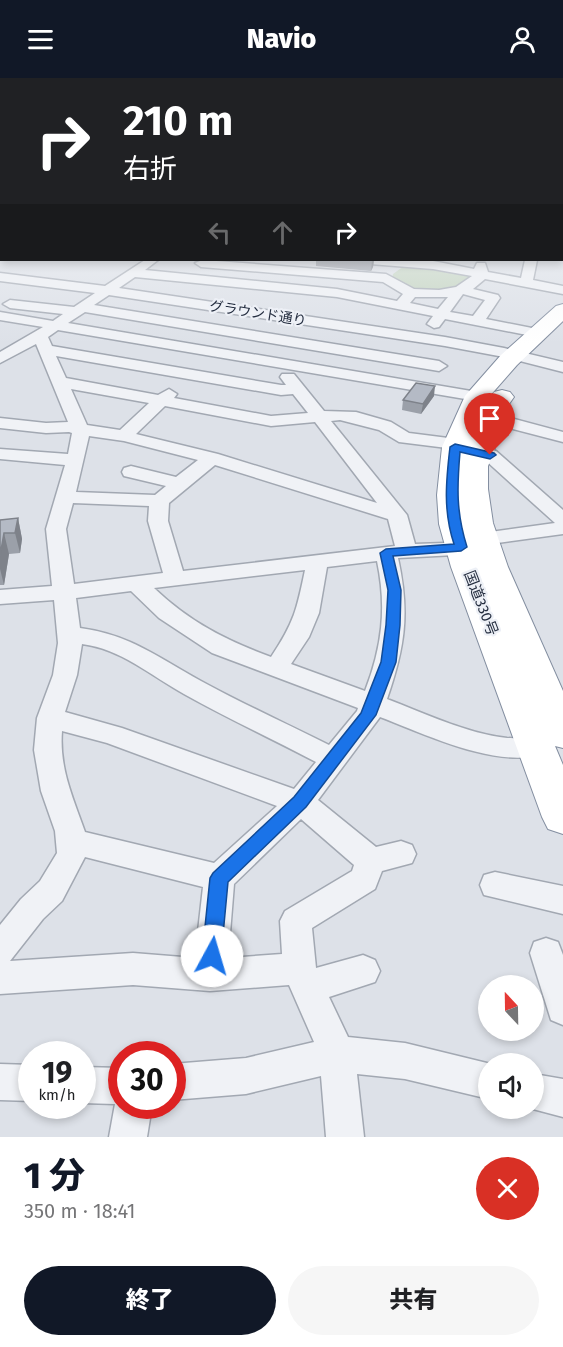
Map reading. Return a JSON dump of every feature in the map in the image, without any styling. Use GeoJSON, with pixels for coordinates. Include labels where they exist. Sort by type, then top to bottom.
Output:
{"type":"FeatureCollection","features":[{"type":"Feature","properties":{"kind":"highway","name":"国道330号"},"geometry":{"type":"LineString","coordinates":[[563,310],[543,349],[483,406],[464,448],[451,495],[454,524],[476,544],[563,734]]}},
{"type":"Feature","properties":{"kind":"highway","name":"国道330号"},"geometry":{"type":"LineString","coordinates":[[476,544],[535,747],[563,817]]}},
{"type":"Feature","properties":{"kind":"street"},"geometry":{"type":"LineString","coordinates":[[0,358],[21,346],[47,337],[78,309],[150,261]]}},
{"type":"Feature","properties":{"kind":"street"},"geometry":{"type":"LineString","coordinates":[[386,278],[397,261],[483,266],[526,282],[563,290]]}},
{"type":"Feature","properties":{"kind":"street"},"geometry":{"type":"LineString","coordinates":[[526,282],[531,261]]}},
{"type":"Feature","properties":{"kind":"street"},"geometry":{"type":"LineString","coordinates":[[192,262],[290,265],[386,278],[411,292],[439,294],[460,290],[493,298],[466,345]]}},
{"type":"Feature","properties":{"kind":"street"},"geometry":{"type":"LineString","coordinates":[[124,436],[255,313],[290,265]]}},
{"type":"Feature","properties":{"kind":"street"},"geometry":{"type":"LineString","coordinates":[[424,338],[460,290],[483,266]]}},
{"type":"Feature","properties":{"kind":"street"},"geometry":{"type":"LineString","coordinates":[[132,273],[274,286],[365,298],[478,321],[543,349]]}},
{"type":"Feature","properties":{"kind":"street","name":"グラウンド通り"},"geometry":{"type":"LineString","coordinates":[[0,277],[107,289],[466,345],[543,349]]}},
{"type":"Feature","properties":{"kind":"street"},"geometry":{"type":"LineString","coordinates":[[382,332],[411,292]]}},
{"type":"Feature","properties":{"kind":"street"},"geometry":{"type":"LineString","coordinates":[[341,326],[365,298]]}},
{"type":"Feature","properties":{"kind":"street"},"geometry":{"type":"LineString","coordinates":[[0,303],[78,309],[439,366]]}},
{"type":"Feature","properties":{"kind":"street"},"geometry":{"type":"LineString","coordinates":[[0,316],[47,337],[187,375],[281,390],[297,389]]}},
{"type":"Feature","properties":{"kind":"street"},"geometry":{"type":"LineString","coordinates":[[370,378],[399,334]]}},
{"type":"Feature","properties":{"kind":"street"},"geometry":{"type":"LineString","coordinates":[[47,337],[212,352],[370,378],[483,406],[563,437]]}},
{"type":"Feature","properties":{"kind":"street"},"geometry":{"type":"LineString","coordinates":[[0,950],[32,909],[51,891],[72,854],[70,831],[55,791],[47,750],[50,718],[65,675],[70,643],[56,529],[81,438],[80,429],[60,382],[47,337]]}},
{"type":"Feature","properties":{"kind":"street"},"geometry":{"type":"LineString","coordinates":[[0,341],[21,346]]}},
{"type":"Feature","properties":{"kind":"street"},"geometry":{"type":"LineString","coordinates":[[210,975],[219,878],[300,802],[368,715],[370,704],[388,662],[393,625],[396,515],[278,363]]}},
{"type":"Feature","properties":{"kind":"street"},"geometry":{"type":"LineString","coordinates":[[60,382],[271,421],[321,416],[356,417],[385,426],[405,438],[490,455],[563,520]]}},
{"type":"Feature","properties":{"kind":"street"},"geometry":{"type":"LineString","coordinates":[[0,423],[80,429],[124,436],[212,458],[396,515]]}},
{"type":"Feature","properties":{"kind":"street"},"geometry":{"type":"LineString","coordinates":[[0,454],[76,460]]}},
{"type":"Feature","properties":{"kind":"street"},"geometry":{"type":"LineString","coordinates":[[65,497],[159,501],[212,458]]}},
{"type":"Feature","properties":{"kind":"street"},"geometry":{"type":"LineString","coordinates":[[131,472],[180,484]]}},
{"type":"Feature","properties":{"kind":"street"},"geometry":{"type":"LineString","coordinates":[[159,501],[158,520],[175,579]]}},
{"type":"Feature","properties":{"kind":"street"},"geometry":{"type":"LineString","coordinates":[[0,597],[137,584],[476,544],[563,528]]}},
{"type":"Feature","properties":{"kind":"street"},"geometry":{"type":"LineString","coordinates":[[276,668],[297,637],[308,613],[317,561]]}},
{"type":"Feature","properties":{"kind":"street"},"geometry":{"type":"LineString","coordinates":[[137,584],[167,614],[220,647],[456,735],[507,748],[535,747]]}},
{"type":"Feature","properties":{"kind":"street"},"geometry":{"type":"LineString","coordinates":[[69,634],[104,639],[131,650],[192,687],[333,759]]}},
{"type":"Feature","properties":{"kind":"street"},"geometry":{"type":"LineString","coordinates":[[50,718],[113,735],[261,790],[300,802],[386,857],[364,880],[296,921],[303,978],[337,1054],[345,1137]]}},
{"type":"Feature","properties":{"kind":"street"},"geometry":{"type":"LineString","coordinates":[[71,841],[219,878]]}},
{"type":"Feature","properties":{"kind":"street"},"geometry":{"type":"LineString","coordinates":[[495,885],[563,900]]}},
{"type":"Feature","properties":{"kind":"street"},"geometry":{"type":"LineString","coordinates":[[546,953],[563,1008]]}},
{"type":"Feature","properties":{"kind":"street"},"geometry":{"type":"LineString","coordinates":[[0,978],[134,969],[210,975],[303,978],[363,971]]}},
{"type":"Feature","properties":{"kind":"street"},"geometry":{"type":"LineString","coordinates":[[186,1081],[246,1076],[337,1054],[405,1061],[478,1078]]}},
{"type":"Feature","properties":{"kind":"street"},"geometry":{"type":"LineString","coordinates":[[0,1082],[18,1083]]}},
{"type":"Feature","properties":{"kind":"street"},"geometry":{"type":"LineString","coordinates":[[544,1094],[563,1098]]}},
{"type":"Feature","properties":{"kind":"street"},"geometry":{"type":"LineString","coordinates":[[128,1137],[131,1119]]}},
{"type":"Feature","properties":{"kind":"green space"},"geometry":{"type":"Polygon","coordinates":[[[404,266],[437,269],[472,276],[455,290],[420,292],[392,279],[393,274],[404,266]]]}},
{"type":"Feature","properties":{"kind":"building"},"geometry":{"type":"Polygon","coordinates":[[[416,383],[435,386],[423,404],[403,400],[416,383]]]}},
{"type":"Feature","properties":{"kind":"building"},"geometry":{"type":"Polygon","coordinates":[[[18,518],[15,533],[4,533],[0,556],[0,520],[18,518]]]}},
{"type":"Feature","properties":{"kind":"route"},"geometry":{"type":"LineString","coordinates":[[212,956],[219,878],[300,802],[368,715],[370,704],[388,662],[393,625],[394,590],[386,553],[461,547],[454,524],[451,495],[455,447],[490,455]]}}]}
